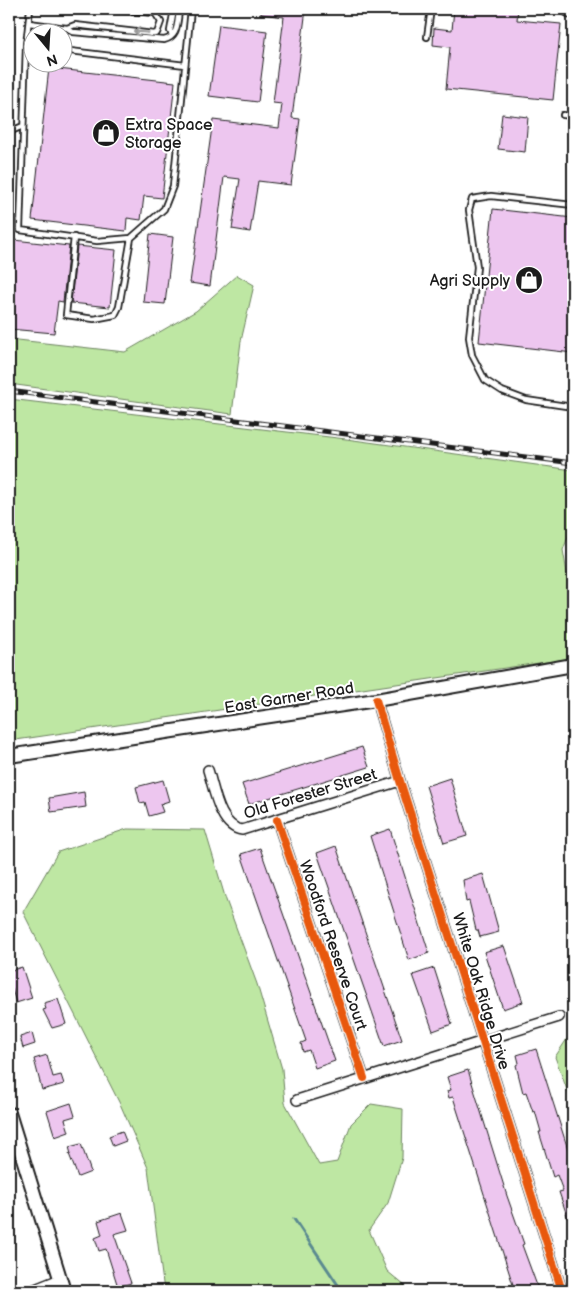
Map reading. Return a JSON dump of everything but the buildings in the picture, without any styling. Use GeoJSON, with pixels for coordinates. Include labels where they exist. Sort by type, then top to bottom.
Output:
{"type":"FeatureCollection","features":[{"type":"Feature","properties":{"kind":"main road","name":"East Garner Road"},"geometry":{"type":"LineString","coordinates":[[9,756],[376,700],[573,665]]}},
{"type":"Feature","properties":{"kind":"main road"},"geometry":{"type":"LineString","coordinates":[[9,1113],[62,1285]]}},
{"type":"Feature","properties":{"kind":"street","name":"White Oak Ridge Drive"},"geometry":{"type":"LineString","coordinates":[[376,700],[562,1291]]}},
{"type":"Feature","properties":{"kind":"street","name":"Old Forester Street"},"geometry":{"type":"LineString","coordinates":[[208,770],[223,814],[235,829],[249,829],[400,781]]}},
{"type":"Feature","properties":{"kind":"street","name":"Woodford Reserve Court"},"geometry":{"type":"LineString","coordinates":[[277,820],[364,1078]]}},
{"type":"Feature","properties":{"kind":"street"},"geometry":{"type":"LineString","coordinates":[[297,1100],[559,1017]]}},
{"type":"Feature","properties":{"kind":"street"},"geometry":{"type":"LineString","coordinates":[[30,1291],[62,1285]]}},
{"type":"Feature","properties":{"kind":"lane"},"geometry":{"type":"LineString","coordinates":[[29,22],[30,9]]}},
{"type":"Feature","properties":{"kind":"lane"},"geometry":{"type":"LineString","coordinates":[[72,26],[154,34],[160,28],[161,22],[155,13],[110,9]]}},
{"type":"Feature","properties":{"kind":"lane"},"geometry":{"type":"LineString","coordinates":[[72,31],[164,40],[172,35],[176,29],[179,12],[175,9]]}},
{"type":"Feature","properties":{"kind":"lane"},"geometry":{"type":"LineString","coordinates":[[25,72],[20,230],[97,241],[131,238],[164,209],[173,186],[191,9]]}},
{"type":"Feature","properties":{"kind":"lane"},"geometry":{"type":"LineString","coordinates":[[427,37],[431,9]]}},
{"type":"Feature","properties":{"kind":"lane"},"geometry":{"type":"LineString","coordinates":[[560,9],[573,17]]}},
{"type":"Feature","properties":{"kind":"lane"},"geometry":{"type":"LineString","coordinates":[[72,51],[186,65]]}},
{"type":"Feature","properties":{"kind":"lane"},"geometry":{"type":"LineString","coordinates":[[563,115],[573,116]]}},
{"type":"Feature","properties":{"kind":"lane"},"geometry":{"type":"LineString","coordinates":[[9,132],[23,126]]}},
{"type":"Feature","properties":{"kind":"lane"},"geometry":{"type":"LineString","coordinates":[[573,205],[491,196],[472,199],[468,210],[477,267],[469,337],[472,355],[485,380],[502,392],[526,400],[573,407]]}},
{"type":"Feature","properties":{"kind":"lane"},"geometry":{"type":"LineString","coordinates":[[74,238],[66,315],[94,319],[115,315],[119,307],[131,238]]}},
{"type":"Feature","properties":{"kind":"green space"},"geometry":{"type":"Polygon","coordinates":[[[237,275],[254,285],[241,341],[232,414],[9,384],[9,339],[125,352],[196,311],[237,275]]]}},
{"type":"Feature","properties":{"kind":"green space"},"geometry":{"type":"Polygon","coordinates":[[[9,399],[346,439],[573,470],[573,524],[563,550],[573,607],[573,658],[9,741],[9,399]]]}},
{"type":"Feature","properties":{"kind":"green space"},"geometry":{"type":"Polygon","coordinates":[[[127,829],[205,830],[226,900],[257,984],[282,1069],[285,1103],[319,1165],[337,1162],[351,1124],[371,1104],[403,1109],[402,1158],[388,1203],[369,1230],[387,1271],[411,1291],[164,1291],[148,1168],[121,1106],[23,912],[58,852],[127,829]]]}},
{"type":"Feature","properties":{"kind":"green space"},"geometry":{"type":"Polygon","coordinates":[[[573,1030],[573,1106],[555,1057],[573,1030]]]}},
{"type":"Feature","properties":{"kind":"waterway"},"geometry":{"type":"LineString","coordinates":[[294,1219],[342,1291]]}},
{"type":"Feature","properties":{"kind":"railway"},"geometry":{"type":"LineString","coordinates":[[9,391],[573,463]]}},
{"type":"Feature","properties":{"kind":"cycle path"},"geometry":{"type":"LineString","coordinates":[[376,700],[562,1291]]}},
{"type":"Feature","properties":{"kind":"cycle path"},"geometry":{"type":"LineString","coordinates":[[277,820],[364,1078]]}},
{"type":"Feature","properties":{"kind":"place","name":"Extra Space Storage"},"geometry":{"type":"Point","coordinates":[106,133]}},
{"type":"Feature","properties":{"kind":"place","name":"Agri Supply"},"geometry":{"type":"Point","coordinates":[529,280]}}]}
